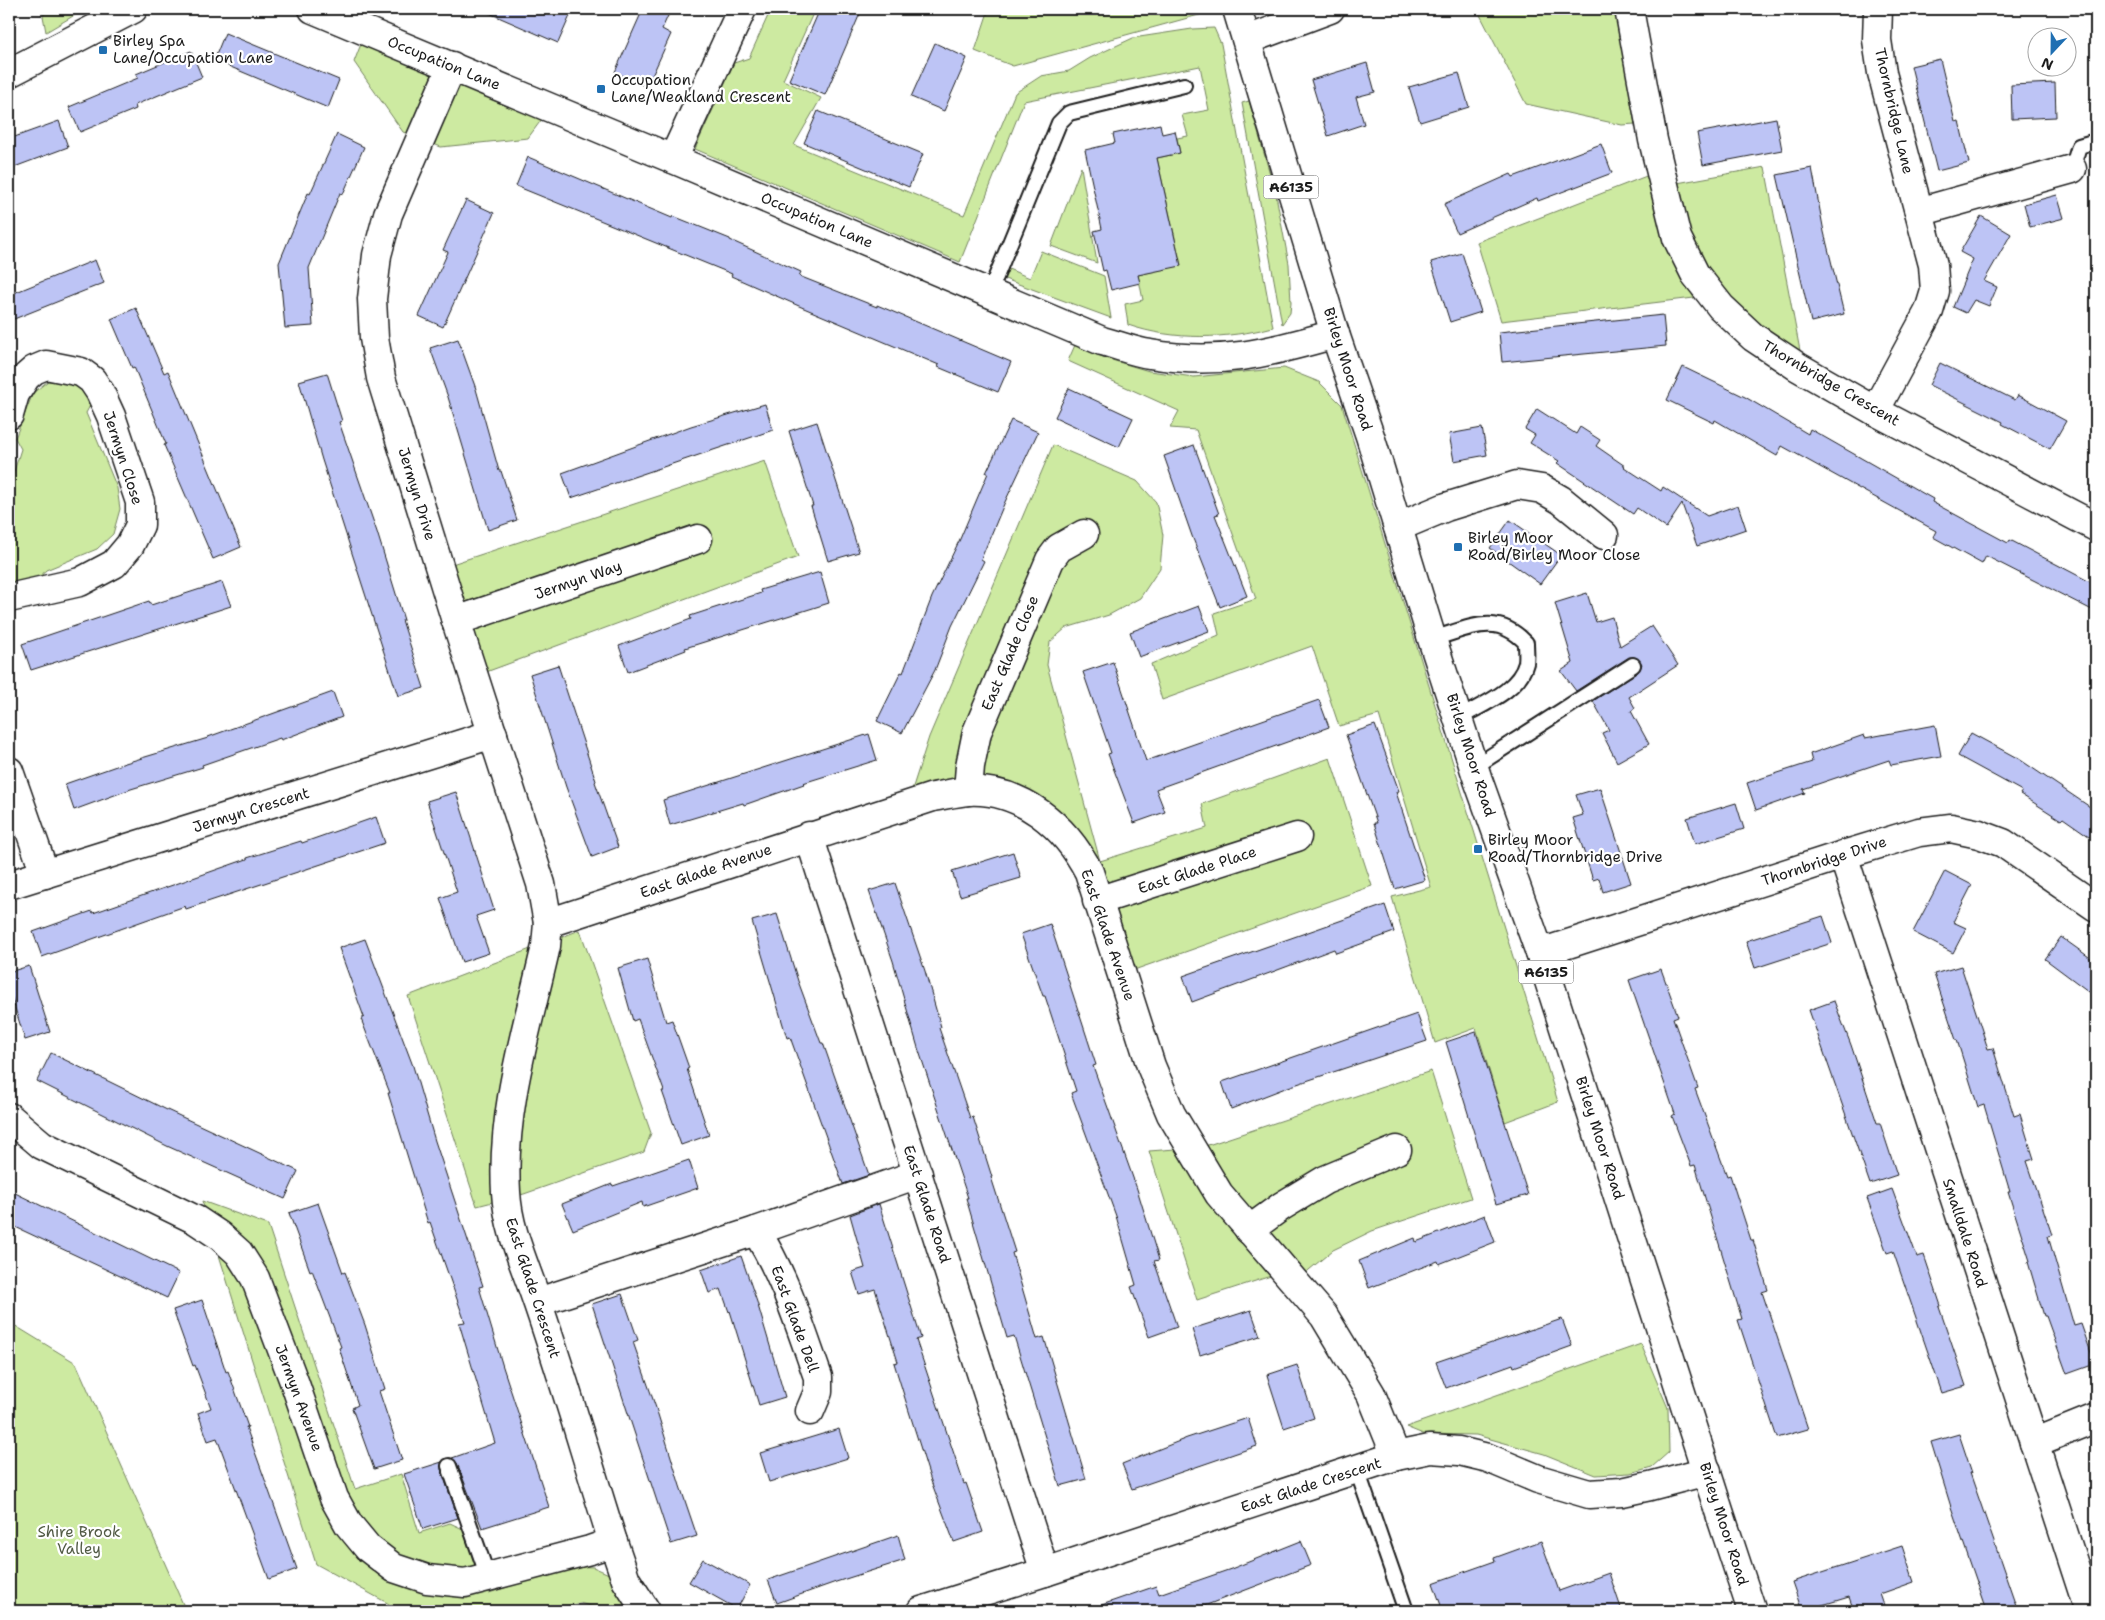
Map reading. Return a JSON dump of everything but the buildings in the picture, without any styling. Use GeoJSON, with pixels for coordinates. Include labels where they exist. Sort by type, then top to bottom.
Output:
{"type":"FeatureCollection","features":[{"type":"Feature","properties":{"kind":"street","name":"Occupation Lane"},"geometry":{"type":"LineString","coordinates":[[313,9],[1102,341],[1148,354],[1216,360],[1266,354],[1335,334]]}},
{"type":"Feature","properties":{"kind":"street"},"geometry":{"type":"LineString","coordinates":[[673,159],[742,9]]}},
{"type":"Feature","properties":{"kind":"street","name":"Birley Moor Road"},"geometry":{"type":"LineString","coordinates":[[1237,9],[1335,334],[1370,436],[1432,639],[1474,768],[1540,953],[1752,1611]]}},
{"type":"Feature","properties":{"kind":"street"},"geometry":{"type":"LineString","coordinates":[[1247,40],[1330,9]]}},
{"type":"Feature","properties":{"kind":"street","name":"Thornbridge Crescent"},"geometry":{"type":"LineString","coordinates":[[1629,9],[1653,140],[1678,238],[1695,274],[1721,307],[1753,337],[1790,362],[1875,410],[2096,525]]}},
{"type":"Feature","properties":{"kind":"street","name":"Thornbridge Lane"},"geometry":{"type":"LineString","coordinates":[[1875,410],[1929,311],[1935,291],[1933,265],[1882,73],[1877,40],[1878,9]]}},
{"type":"Feature","properties":{"kind":"street"},"geometry":{"type":"LineString","coordinates":[[9,73],[125,11]]}},
{"type":"Feature","properties":{"kind":"street","name":"Jermyn Drive"},"geometry":{"type":"LineString","coordinates":[[452,66],[388,214],[377,255],[372,299],[374,338],[381,378],[456,621],[541,884],[548,923]]}},
{"type":"Feature","properties":{"kind":"street"},"geometry":{"type":"LineString","coordinates":[[1919,212],[2072,169]]}},
{"type":"Feature","properties":{"kind":"street","name":"Jermyn Close"},"geometry":{"type":"LineString","coordinates":[[9,415],[15,394],[26,376],[34,370],[46,365],[81,372],[92,380],[111,416],[140,502],[140,525],[130,545],[114,564],[80,582],[9,598]]}},
{"type":"Feature","properties":{"kind":"street"},"geometry":{"type":"LineString","coordinates":[[1398,527],[1446,507],[1517,485],[1542,489],[1561,500],[1604,535]]}},
{"type":"Feature","properties":{"kind":"street","name":"East Glade Close"},"geometry":{"type":"LineString","coordinates":[[968,791],[970,766],[977,732],[1050,560],[1059,548],[1084,534]]}},
{"type":"Feature","properties":{"kind":"street","name":"Jermyn Way"},"geometry":{"type":"LineString","coordinates":[[456,621],[698,539]]}},
{"type":"Feature","properties":{"kind":"street","name":"Jermyn Crescent"},"geometry":{"type":"LineString","coordinates":[[9,885],[493,734]]}},
{"type":"Feature","properties":{"kind":"street"},"geometry":{"type":"LineString","coordinates":[[9,771],[45,874]]}},
{"type":"Feature","properties":{"kind":"street","name":"East Glade Avenue"},"geometry":{"type":"LineString","coordinates":[[548,923],[682,880],[809,836],[934,797],[968,791],[1000,794],[1030,806],[1058,827],[1078,850],[1089,872],[1151,1066],[1171,1114],[1219,1194],[1324,1316],[1371,1394],[1396,1456]]}},
{"type":"Feature","properties":{"kind":"street","name":"Thornbridge Drive"},"geometry":{"type":"LineString","coordinates":[[1540,953],[1843,855],[1919,832],[1951,828],[1979,834],[2003,843],[2096,907]]}},
{"type":"Feature","properties":{"kind":"street","name":"East Glade Road"},"geometry":{"type":"LineString","coordinates":[[809,836],[1045,1572]]}},
{"type":"Feature","properties":{"kind":"street","name":"East Glade Place"},"geometry":{"type":"LineString","coordinates":[[1097,901],[1297,837]]}},
{"type":"Feature","properties":{"kind":"street","name":"Smalldale Road"},"geometry":{"type":"LineString","coordinates":[[1843,855],[2089,1611]]}},
{"type":"Feature","properties":{"kind":"street","name":"East Glade Crescent"},"geometry":{"type":"LineString","coordinates":[[548,923],[546,946],[510,1107],[505,1158],[508,1210],[519,1252],[538,1302],[626,1580],[646,1611]]}},
{"type":"Feature","properties":{"kind":"street","name":"Jermyn Avenue"},"geometry":{"type":"LineString","coordinates":[[9,1118],[42,1145],[196,1220],[220,1236],[239,1253],[255,1278],[295,1384],[334,1498],[349,1526],[368,1548],[394,1568],[428,1579],[465,1583],[613,1542]]}},
{"type":"Feature","properties":{"kind":"street"},"geometry":{"type":"LineString","coordinates":[[1249,1230],[1282,1206],[1325,1180],[1398,1150]]}},
{"type":"Feature","properties":{"kind":"street"},"geometry":{"type":"LineString","coordinates":[[538,1302],[756,1231],[918,1174]]}},
{"type":"Feature","properties":{"kind":"street","name":"East Glade Dell"},"geometry":{"type":"LineString","coordinates":[[756,1231],[770,1252],[782,1279],[818,1377],[818,1392],[810,1411]]}},
{"type":"Feature","properties":{"kind":"street"},"geometry":{"type":"LineString","coordinates":[[2034,1443],[2096,1418]]}},
{"type":"Feature","properties":{"kind":"street","name":"East Glade Crescent"},"geometry":{"type":"LineString","coordinates":[[921,1611],[1396,1456],[1430,1449],[1459,1451],[1488,1458],[1538,1479],[1589,1494],[1622,1492],[1707,1471]]}},
{"type":"Feature","properties":{"kind":"lane"},"geometry":{"type":"LineString","coordinates":[[990,294],[1059,123],[1069,113],[1184,85]]}},
{"type":"Feature","properties":{"kind":"lane"},"geometry":{"type":"LineString","coordinates":[[2072,169],[2079,146],[2096,141]]}},
{"type":"Feature","properties":{"kind":"lane"},"geometry":{"type":"LineString","coordinates":[[1432,639],[1483,624],[1501,625],[1516,632],[1526,643],[1526,662],[1517,680],[1500,694],[1459,718]]}},
{"type":"Feature","properties":{"kind":"lane"},"geometry":{"type":"LineString","coordinates":[[1474,768],[1633,665]]}},
{"type":"Feature","properties":{"kind":"lane"},"geometry":{"type":"LineString","coordinates":[[449,1466],[488,1577]]}},
{"type":"Feature","properties":{"kind":"lane"},"geometry":{"type":"LineString","coordinates":[[1357,1470],[1406,1611]]}},
{"type":"Feature","properties":{"kind":"green space"},"geometry":{"type":"Polygon","coordinates":[[[47,9],[85,9],[46,32],[43,16],[47,9]]]}},
{"type":"Feature","properties":{"kind":"green space"},"geometry":{"type":"Polygon","coordinates":[[[771,9],[815,9],[783,80],[821,98],[794,145],[964,215],[1015,93],[1041,76],[1069,71],[1090,58],[1133,38],[1192,29],[1214,28],[1221,44],[1273,327],[1219,336],[1182,336],[1164,334],[1128,325],[1125,304],[1143,300],[1138,275],[1181,265],[1157,158],[1180,153],[1177,138],[1188,136],[1182,115],[1209,110],[1200,66],[1024,101],[960,262],[695,149],[734,63],[749,58],[771,9]]]}},
{"type":"Feature","properties":{"kind":"green space"},"geometry":{"type":"Polygon","coordinates":[[[989,9],[1217,10],[1013,66],[975,51],[989,9]]]}},
{"type":"Feature","properties":{"kind":"green space"},"geometry":{"type":"Polygon","coordinates":[[[1477,9],[1616,9],[1635,124],[1622,125],[1526,104],[1477,9]]]}},
{"type":"Feature","properties":{"kind":"green space"},"geometry":{"type":"Polygon","coordinates":[[[361,44],[542,119],[528,138],[441,147],[403,132],[354,62],[361,44]]]}},
{"type":"Feature","properties":{"kind":"green space"},"geometry":{"type":"Polygon","coordinates":[[[1249,101],[1276,195],[1289,264],[1290,313],[1282,324],[1242,103],[1249,101]]]}},
{"type":"Feature","properties":{"kind":"green space"},"geometry":{"type":"Polygon","coordinates":[[[1081,167],[1097,263],[1051,246],[1081,167]]]}},
{"type":"Feature","properties":{"kind":"green space"},"geometry":{"type":"Polygon","coordinates":[[[1765,167],[1801,356],[1760,328],[1726,296],[1704,263],[1686,222],[1677,183],[1765,167]]]}},
{"type":"Feature","properties":{"kind":"green space"},"geometry":{"type":"Polygon","coordinates":[[[1649,175],[1666,242],[1694,298],[1501,321],[1477,242],[1649,175]]]}},
{"type":"Feature","properties":{"kind":"green space"},"geometry":{"type":"Polygon","coordinates":[[[1041,251],[1104,276],[1111,318],[1002,278],[1006,268],[1030,278],[1041,251]]]}},
{"type":"Feature","properties":{"kind":"green space"},"geometry":{"type":"Polygon","coordinates":[[[1075,345],[1105,358],[1149,371],[1194,377],[1284,368],[1319,382],[1342,405],[1558,1102],[1505,1122],[1476,1028],[1435,1043],[1392,897],[1431,887],[1379,715],[1339,726],[1312,646],[1162,700],[1151,664],[1219,635],[1214,613],[1256,599],[1196,430],[1170,428],[1179,411],[1068,361],[1075,345]]]}},
{"type":"Feature","properties":{"kind":"green space"},"geometry":{"type":"Polygon","coordinates":[[[48,381],[70,383],[89,392],[92,402],[86,413],[117,488],[120,509],[113,534],[97,549],[46,570],[35,583],[9,585],[9,487],[21,449],[15,438],[33,393],[48,381]]]}},
{"type":"Feature","properties":{"kind":"green space"},"geometry":{"type":"Polygon","coordinates":[[[1053,445],[1137,481],[1156,502],[1163,535],[1160,568],[1140,598],[1109,615],[1066,628],[1050,642],[1047,665],[1100,861],[1207,828],[1202,804],[1330,758],[1372,886],[1134,970],[1100,862],[1064,818],[911,793],[929,737],[1053,445]]]}},
{"type":"Feature","properties":{"kind":"green space"},"geometry":{"type":"Polygon","coordinates":[[[765,461],[798,557],[486,672],[452,564],[765,461]]]}},
{"type":"Feature","properties":{"kind":"green space"},"geometry":{"type":"Polygon","coordinates":[[[580,930],[651,1133],[644,1152],[524,1194],[477,1206],[408,996],[580,930]]]}},
{"type":"Feature","properties":{"kind":"green space"},"geometry":{"type":"Polygon","coordinates":[[[1431,1071],[1471,1198],[1372,1231],[1333,1250],[1303,1275],[1277,1274],[1197,1300],[1149,1151],[1202,1147],[1431,1071]]]}},
{"type":"Feature","properties":{"kind":"green space"},"geometry":{"type":"Polygon","coordinates":[[[202,1201],[268,1225],[355,1489],[401,1474],[419,1533],[450,1523],[463,1529],[489,1593],[572,1566],[593,1567],[609,1574],[627,1611],[606,1611],[580,1603],[550,1611],[402,1611],[316,1564],[202,1201]]]}},
{"type":"Feature","properties":{"kind":"green space","name":"Shire Brook Valley"},"geometry":{"type":"Polygon","coordinates":[[[9,1322],[76,1363],[186,1611],[9,1611],[9,1322]]]}},
{"type":"Feature","properties":{"kind":"green space"},"geometry":{"type":"Polygon","coordinates":[[[1641,1344],[1668,1408],[1669,1452],[1652,1467],[1630,1473],[1596,1475],[1544,1454],[1476,1435],[1423,1434],[1406,1427],[1641,1344]]]}},
{"type":"Feature","properties":{"kind":"place","name":"Birley Spa Lane/Occupation Lane"},"geometry":{"type":"Point","coordinates":[103,50]}},
{"type":"Feature","properties":{"kind":"place","name":"Occupation Lane/Weakland Crescent"},"geometry":{"type":"Point","coordinates":[601,89]}},
{"type":"Feature","properties":{"kind":"place","name":"Birley Moor Road/Birley Moor Close"},"geometry":{"type":"Point","coordinates":[1458,547]}},
{"type":"Feature","properties":{"kind":"place","name":"Birley Moor Road/Thornbridge Drive"},"geometry":{"type":"Point","coordinates":[1478,849]}}]}
